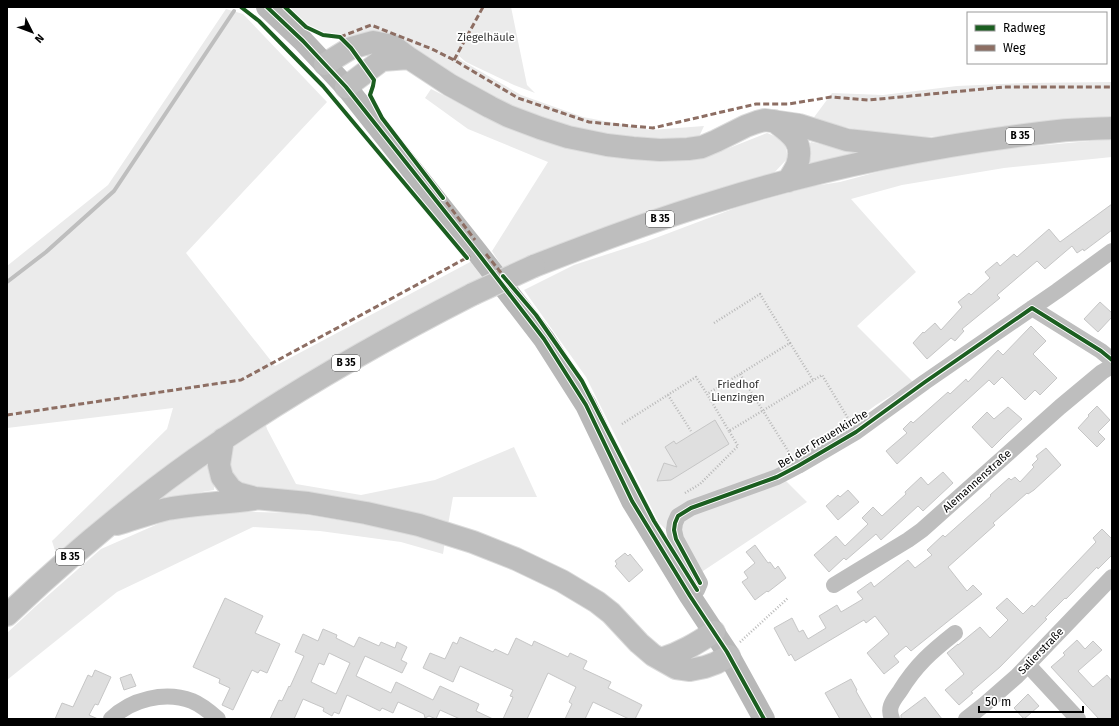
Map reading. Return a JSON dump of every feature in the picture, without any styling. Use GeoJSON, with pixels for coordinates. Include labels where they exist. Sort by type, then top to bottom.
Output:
{"type":"FeatureCollection","features":[{"type":"Feature","properties":{"kind":"main road"},"geometry":{"type":"LineString","coordinates":[[267,7],[303,41],[346,87],[544,339],[586,406],[632,501],[690,596],[728,654],[764,719]]}},
{"type":"Feature","properties":{"kind":"main road"},"geometry":{"type":"LineString","coordinates":[[325,64],[351,48],[373,42],[393,46],[450,85],[508,116],[568,137],[600,144],[633,148],[675,150],[702,147],[746,126],[765,120],[799,125],[847,140],[929,149]]}},
{"type":"Feature","properties":{"kind":"main road"},"geometry":{"type":"LineString","coordinates":[[346,87],[382,60],[409,58]]}},
{"type":"Feature","properties":{"kind":"main road"},"geometry":{"type":"LineString","coordinates":[[774,121],[791,134],[797,142],[799,153],[797,165],[788,181]]}},
{"type":"Feature","properties":{"kind":"main road","name":"B 35"},"geometry":{"type":"LineString","coordinates":[[7,615],[56,569],[104,528],[163,482],[223,439],[274,406],[370,348],[473,294],[534,266],[596,242],[714,202],[788,181],[877,159],[929,149],[1059,131],[1112,128]]}},
{"type":"Feature","properties":{"kind":"main road"},"geometry":{"type":"LineString","coordinates":[[223,439],[219,465],[222,477],[231,489],[237,493],[255,498],[308,503],[366,513],[419,525],[473,542],[516,559],[562,581],[597,602],[611,612],[639,643],[653,655],[676,668],[690,670],[716,663],[728,654]]}},
{"type":"Feature","properties":{"kind":"main road"},"geometry":{"type":"LineString","coordinates":[[104,528],[166,510],[200,504],[255,498]]}},
{"type":"Feature","properties":{"kind":"main road"},"geometry":{"type":"LineString","coordinates":[[661,659],[675,655],[714,632]]}},
{"type":"Feature","properties":{"kind":"street","name":"Bei der Frauenkirche"},"geometry":{"type":"LineString","coordinates":[[690,596],[697,590],[700,583],[676,539],[674,530],[678,516],[691,508],[777,477],[856,432],[1112,251]]}},
{"type":"Feature","properties":{"kind":"street"},"geometry":{"type":"LineString","coordinates":[[1032,308],[1101,351],[1112,360]]}},
{"type":"Feature","properties":{"kind":"street","name":"Alemannenstraße"},"geometry":{"type":"LineString","coordinates":[[834,585],[922,530],[1060,407],[1102,372],[1112,366]]}},
{"type":"Feature","properties":{"kind":"street","name":"Salierstraße"},"geometry":{"type":"LineString","coordinates":[[966,719],[1017,676],[1112,577]]}},
{"type":"Feature","properties":{"kind":"street"},"geometry":{"type":"LineString","coordinates":[[892,719],[889,712],[891,705],[907,679],[918,664],[954,633]]}},
{"type":"Feature","properties":{"kind":"street"},"geometry":{"type":"LineString","coordinates":[[1028,665],[1078,719]]}},
{"type":"Feature","properties":{"kind":"street"},"geometry":{"type":"LineString","coordinates":[[111,719],[132,704],[149,699],[166,697],[193,701],[210,711],[218,719]]}},
{"type":"Feature","properties":{"kind":"path"},"geometry":{"type":"LineString","coordinates":[[714,323],[760,294],[814,380]]}},
{"type":"Feature","properties":{"kind":"path"},"geometry":{"type":"LineString","coordinates":[[707,394],[790,343]]}},
{"type":"Feature","properties":{"kind":"path"},"geometry":{"type":"LineString","coordinates":[[740,374],[798,466]]}},
{"type":"Feature","properties":{"kind":"path"},"geometry":{"type":"LineString","coordinates":[[729,431],[822,375],[856,432]]}},
{"type":"Feature","properties":{"kind":"path"},"geometry":{"type":"LineString","coordinates":[[622,424],[696,377],[738,446],[700,484],[680,496]]}},
{"type":"Feature","properties":{"kind":"path"},"geometry":{"type":"LineString","coordinates":[[668,394],[691,431]]}},
{"type":"Feature","properties":{"kind":"path"},"geometry":{"type":"LineString","coordinates":[[728,654],[788,598]]}},
{"type":"Feature","properties":{"kind":"green space","name":"Ziegelhäule"},"geometry":{"type":"Polygon","coordinates":[[[284,7],[511,7],[527,85],[535,93],[514,85],[466,62],[459,56],[459,59],[521,95],[583,117],[651,130],[704,126],[697,141],[670,145],[571,129],[526,113],[358,37],[330,39],[300,24],[284,7]]]}},
{"type":"Feature","properties":{"kind":"green space"},"geometry":{"type":"Polygon","coordinates":[[[226,9],[243,14],[327,102],[186,253],[275,366],[472,261],[485,280],[58,560],[52,541],[167,429],[173,408],[7,428],[7,266],[108,185],[226,9]]]}},
{"type":"Feature","properties":{"kind":"green space"},"geometry":{"type":"Polygon","coordinates":[[[1112,82],[1112,119],[952,136],[897,138],[812,120],[832,93],[883,95],[957,86],[1025,83],[1112,82]]]}},
{"type":"Feature","properties":{"kind":"green space"},"geometry":{"type":"Polygon","coordinates":[[[431,89],[475,111],[684,159],[714,154],[767,133],[784,140],[788,158],[772,175],[504,270],[492,251],[548,162],[468,129],[425,98],[431,89]]]}},
{"type":"Feature","properties":{"kind":"green space","name":"Friedhof Lienzingen"},"geometry":{"type":"Polygon","coordinates":[[[1112,139],[1112,157],[1004,168],[902,185],[851,199],[916,272],[857,326],[913,382],[876,405],[813,451],[777,472],[807,502],[700,573],[684,547],[659,523],[586,377],[524,290],[574,265],[645,242],[738,207],[814,186],[840,182],[911,163],[1013,148],[1112,139]]]}},
{"type":"Feature","properties":{"kind":"green space"},"geometry":{"type":"Polygon","coordinates":[[[811,142],[854,152],[855,154],[811,165],[808,162],[808,146],[811,142]]]}},
{"type":"Feature","properties":{"kind":"green space"},"geometry":{"type":"Polygon","coordinates":[[[265,422],[267,429],[296,484],[361,495],[435,480],[514,447],[537,497],[453,497],[448,525],[242,486],[229,474],[228,456],[235,444],[265,422]]]}},
{"type":"Feature","properties":{"kind":"green space"},"geometry":{"type":"Polygon","coordinates":[[[207,464],[213,481],[214,490],[160,498],[207,464]]]}},
{"type":"Feature","properties":{"kind":"green space"},"geometry":{"type":"Polygon","coordinates":[[[221,511],[295,513],[399,530],[445,541],[443,554],[401,542],[320,531],[253,527],[117,592],[7,680],[7,633],[101,549],[167,520],[221,511]]]}},
{"type":"Feature","properties":{"kind":"building"},"geometry":{"type":"Polygon","coordinates":[[[1112,204],[1112,230],[1084,251],[1083,249],[1077,253],[1072,246],[1045,269],[1037,261],[997,295],[1000,298],[962,329],[964,331],[955,341],[951,338],[927,359],[913,343],[923,332],[924,333],[935,323],[941,330],[962,307],[958,302],[969,293],[971,295],[990,278],[985,272],[997,262],[1000,266],[1014,254],[1017,257],[1049,229],[1060,242],[1112,204]]]}},
{"type":"Feature","properties":{"kind":"building"},"geometry":{"type":"Polygon","coordinates":[[[1100,302],[1112,313],[1112,317],[1098,332],[1084,319],[1100,302]]]}},
{"type":"Feature","properties":{"kind":"building"},"geometry":{"type":"Polygon","coordinates":[[[1031,326],[1046,341],[1033,354],[1057,378],[1040,395],[1035,390],[1025,400],[1002,377],[994,385],[989,380],[897,464],[886,451],[907,433],[903,429],[911,421],[913,423],[948,392],[950,394],[966,379],[968,382],[998,350],[1003,355],[1031,326]]]}},
{"type":"Feature","properties":{"kind":"building"},"geometry":{"type":"Polygon","coordinates":[[[1097,406],[1110,420],[1098,432],[1105,439],[1097,447],[1078,428],[1097,406]]]}},
{"type":"Feature","properties":{"kind":"building"},"geometry":{"type":"Polygon","coordinates":[[[1008,407],[1022,419],[992,448],[972,427],[987,412],[994,419],[1008,407]]]}},
{"type":"Feature","properties":{"kind":"building"},"geometry":{"type":"Polygon","coordinates":[[[715,420],[729,444],[671,480],[657,481],[664,463],[677,467],[665,447],[674,441],[676,444],[715,420]]]}},
{"type":"Feature","properties":{"kind":"building"},"geometry":{"type":"Polygon","coordinates":[[[1046,448],[1061,465],[1034,490],[1028,494],[1027,493],[993,523],[995,525],[948,567],[967,591],[973,585],[982,594],[911,651],[906,646],[894,656],[899,662],[884,674],[867,653],[889,634],[875,616],[866,623],[864,620],[795,661],[791,654],[789,656],[774,628],[792,618],[799,632],[803,630],[808,639],[826,628],[819,616],[837,605],[841,612],[863,599],[857,592],[871,582],[874,587],[908,560],[915,568],[932,555],[927,550],[943,535],[945,537],[1009,478],[1011,480],[1015,477],[1020,482],[1034,467],[1032,465],[1038,459],[1036,456],[1046,448]]]}},
{"type":"Feature","properties":{"kind":"building"},"geometry":{"type":"Polygon","coordinates":[[[943,472],[953,483],[923,511],[918,506],[881,540],[876,534],[846,560],[844,558],[829,572],[814,555],[836,536],[845,546],[868,524],[862,518],[873,507],[882,516],[906,494],[905,492],[921,477],[928,485],[943,472]]]}},
{"type":"Feature","properties":{"kind":"building"},"geometry":{"type":"Polygon","coordinates":[[[848,490],[859,502],[838,520],[826,506],[838,495],[840,497],[848,490]]]}},
{"type":"Feature","properties":{"kind":"building"},"geometry":{"type":"Polygon","coordinates":[[[1102,529],[1112,539],[1112,555],[1098,569],[1097,567],[1066,599],[1065,598],[1045,618],[1047,619],[1000,667],[971,692],[973,693],[959,705],[945,690],[964,674],[947,653],[980,627],[990,638],[1008,620],[996,608],[1007,598],[1023,614],[1032,605],[1034,607],[1096,542],[1093,538],[1102,529]]]}},
{"type":"Feature","properties":{"kind":"building"},"geometry":{"type":"Polygon","coordinates":[[[755,545],[768,563],[770,562],[775,569],[778,566],[786,578],[755,600],[742,582],[748,578],[744,572],[755,563],[746,552],[755,545]]]}},
{"type":"Feature","properties":{"kind":"building"},"geometry":{"type":"Polygon","coordinates":[[[625,553],[628,556],[630,554],[643,570],[629,582],[615,566],[617,564],[615,561],[625,553]]]}},
{"type":"Feature","properties":{"kind":"building"},"geometry":{"type":"Polygon","coordinates":[[[225,598],[263,616],[255,633],[280,644],[267,673],[260,670],[258,673],[252,670],[233,710],[222,705],[230,688],[219,683],[220,679],[193,667],[225,598]]]}},
{"type":"Feature","properties":{"kind":"building"},"geometry":{"type":"Polygon","coordinates":[[[323,629],[337,635],[336,638],[354,647],[359,637],[379,646],[381,642],[395,648],[397,642],[407,647],[401,660],[407,663],[402,673],[365,656],[356,676],[391,693],[396,682],[433,700],[440,686],[479,704],[476,711],[493,719],[460,719],[440,710],[436,719],[429,716],[425,718],[424,714],[398,702],[393,713],[382,708],[380,711],[347,695],[339,714],[334,712],[332,716],[323,711],[324,708],[303,699],[294,719],[270,719],[279,700],[282,701],[289,686],[290,687],[304,656],[295,652],[303,634],[318,641],[323,629]],[[329,653],[324,665],[319,663],[311,682],[336,694],[350,663],[329,653]]]}},
{"type":"Feature","properties":{"kind":"building"},"geometry":{"type":"Polygon","coordinates":[[[460,637],[493,652],[495,649],[508,655],[516,638],[532,646],[534,641],[568,657],[570,653],[587,661],[583,669],[611,682],[608,688],[642,705],[635,719],[629,719],[593,702],[585,719],[565,719],[572,704],[569,702],[576,687],[548,673],[527,719],[503,719],[513,697],[510,696],[513,690],[460,666],[453,682],[423,668],[430,653],[445,659],[453,642],[457,644],[460,637]]]}},
{"type":"Feature","properties":{"kind":"building"},"geometry":{"type":"Polygon","coordinates":[[[1077,640],[1085,649],[1093,641],[1102,650],[1078,671],[1093,687],[1107,675],[1112,681],[1112,719],[1099,719],[1051,667],[1065,655],[1063,653],[1077,640]]]}},
{"type":"Feature","properties":{"kind":"building"},"geometry":{"type":"Polygon","coordinates":[[[95,670],[111,677],[98,705],[95,704],[89,715],[98,719],[55,719],[62,703],[73,707],[88,675],[92,677],[95,670]]]}},
{"type":"Feature","properties":{"kind":"building"},"geometry":{"type":"Polygon","coordinates":[[[131,674],[136,686],[124,690],[120,678],[131,674]]]}},
{"type":"Feature","properties":{"kind":"building"},"geometry":{"type":"Polygon","coordinates":[[[851,679],[872,719],[840,719],[825,693],[851,679]]]}},
{"type":"Feature","properties":{"kind":"building"},"geometry":{"type":"Polygon","coordinates":[[[1028,694],[1039,706],[1024,719],[1014,708],[1028,694]]]}},
{"type":"Feature","properties":{"kind":"building"},"geometry":{"type":"Polygon","coordinates":[[[925,697],[942,719],[901,719],[901,715],[925,697]]]}},
{"type":"Feature","properties":{"kind":"waterway"},"geometry":{"type":"LineString","coordinates":[[7,282],[46,252],[114,191],[234,11]]}},
{"type":"Feature","properties":{"kind":"marked path"},"geometry":{"type":"LineString","coordinates":[[454,60],[483,7]]}},
{"type":"Feature","properties":{"kind":"marked path"},"geometry":{"type":"LineString","coordinates":[[340,37],[371,25],[432,49],[454,60],[518,98],[589,122],[653,128],[756,104],[789,104],[831,97],[869,100],[1004,87],[1112,87]]}},
{"type":"Feature","properties":{"kind":"marked path"},"geometry":{"type":"LineString","coordinates":[[441,195],[475,240]]}},
{"type":"Feature","properties":{"kind":"marked path"},"geometry":{"type":"LineString","coordinates":[[486,254],[506,279]]}},
{"type":"Feature","properties":{"kind":"marked path"},"geometry":{"type":"LineString","coordinates":[[7,415],[241,380],[470,256]]}},
{"type":"Feature","properties":{"kind":"cycle path"},"geometry":{"type":"LineString","coordinates":[[241,7],[259,21],[323,86],[467,258]]}},
{"type":"Feature","properties":{"kind":"cycle path"},"geometry":{"type":"LineString","coordinates":[[267,7],[303,41],[346,87],[544,339],[586,405],[632,501],[690,596],[727,652],[764,719]]}},
{"type":"Feature","properties":{"kind":"cycle path"},"geometry":{"type":"LineString","coordinates":[[285,7],[306,27],[323,35],[340,37],[351,48],[374,80],[370,95],[382,118],[443,198]]}},
{"type":"Feature","properties":{"kind":"cycle path"},"geometry":{"type":"LineString","coordinates":[[503,276],[536,315],[582,381],[654,521],[697,590]]}},
{"type":"Feature","properties":{"kind":"cycle path"},"geometry":{"type":"LineString","coordinates":[[700,583],[676,539],[674,530],[678,516],[691,508],[777,477],[856,432],[1032,308],[1101,351],[1112,360]]}}]}
